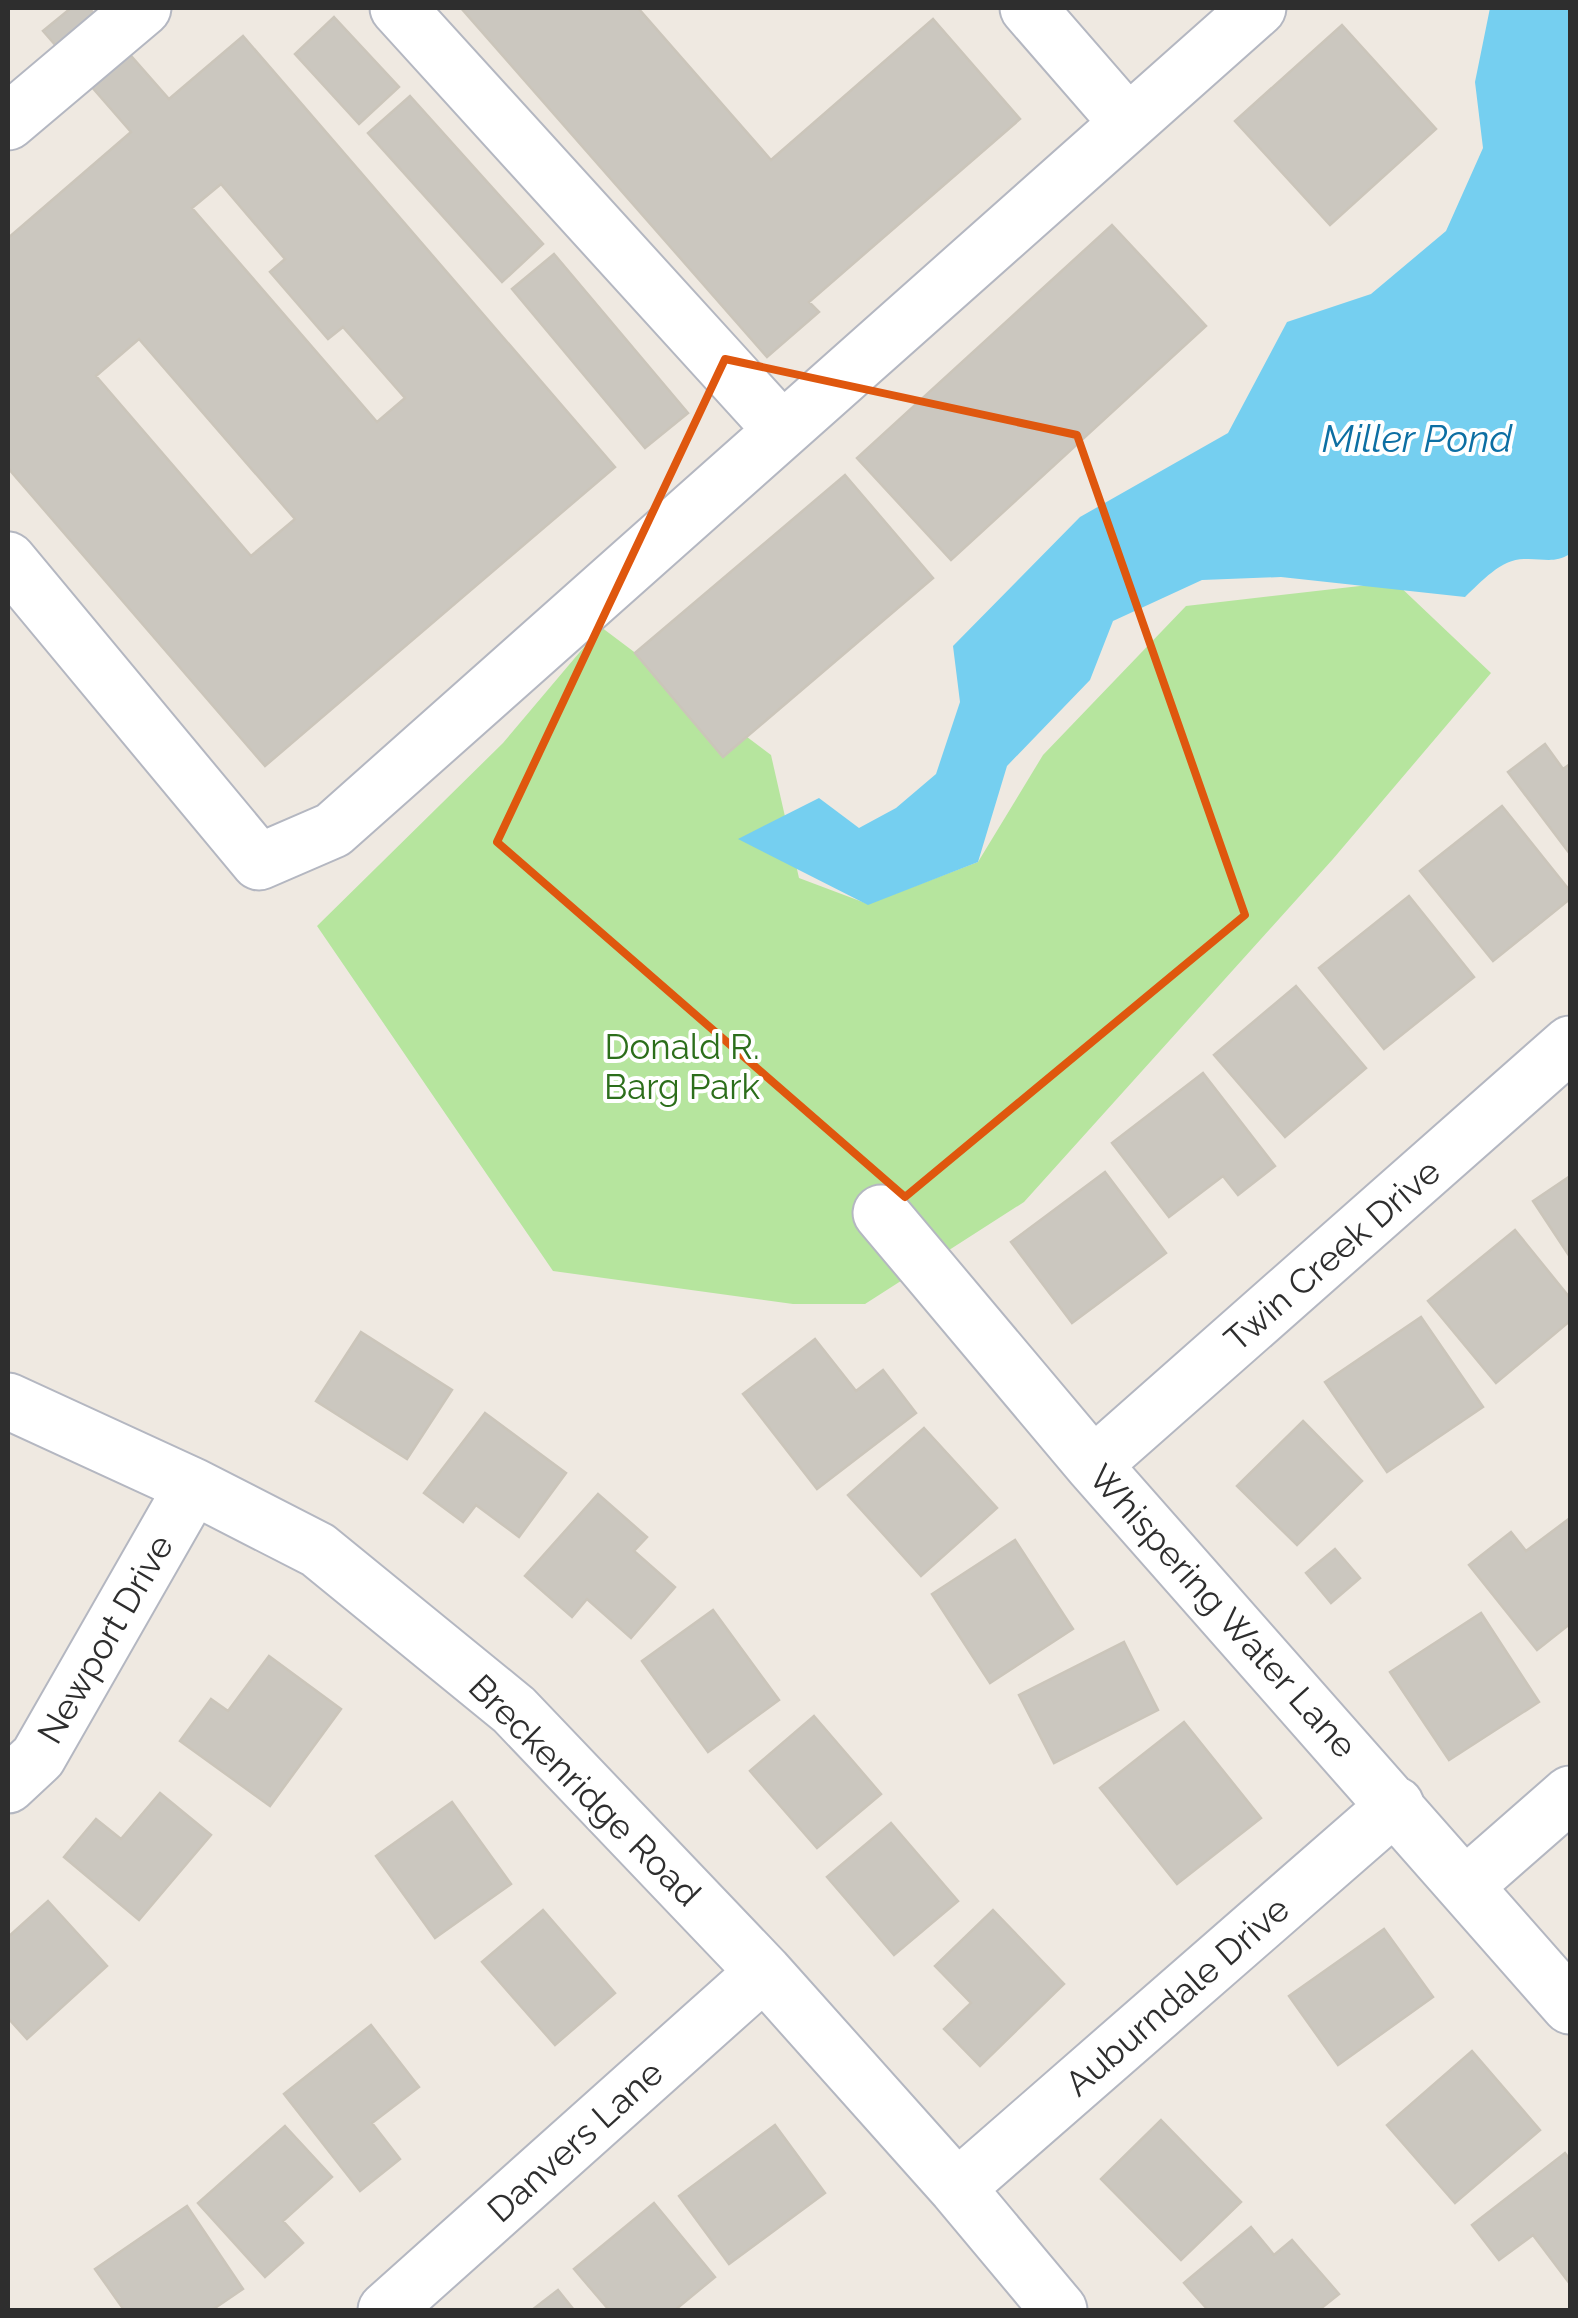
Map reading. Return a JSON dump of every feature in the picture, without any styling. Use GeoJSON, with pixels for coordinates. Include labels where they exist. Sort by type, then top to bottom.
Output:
{"type":"FeatureCollection","features":[{"type":"Feature","properties":{"kind":"street"},"geometry":{"type":"LineString","coordinates":[[8,122],[144,8]]}},
{"type":"Feature","properties":{"kind":"street"},"geometry":{"type":"LineString","coordinates":[[398,8],[782,430]]}},
{"type":"Feature","properties":{"kind":"street"},"geometry":{"type":"LineString","coordinates":[[1028,8],[1128,124]]}},
{"type":"Feature","properties":{"kind":"street"},"geometry":{"type":"LineString","coordinates":[[8,560],[260,862],[333,830],[1258,8]]}},
{"type":"Feature","properties":{"kind":"street","name":"Twin Creek Drive"},"geometry":{"type":"LineString","coordinates":[[1092,1465],[1570,1044]]}},
{"type":"Feature","properties":{"kind":"street","name":"Whispering Water Lane"},"geometry":{"type":"LineString","coordinates":[[880,1213],[1092,1465],[1396,1804],[1570,2006]]}},
{"type":"Feature","properties":{"kind":"street","name":"Breckenridge Road"},"geometry":{"type":"LineString","coordinates":[[8,1401],[193,1486],[318,1550],[514,1710],[764,1972],[957,2188],[1059,2310]]}},
{"type":"Feature","properties":{"kind":"street","name":"Newport Drive"},"geometry":{"type":"LineString","coordinates":[[8,1785],[38,1757],[193,1486]]}},
{"type":"Feature","properties":{"kind":"street"},"geometry":{"type":"LineString","coordinates":[[1466,1886],[1570,1794]]}},
{"type":"Feature","properties":{"kind":"street","name":"Auburndale Drive"},"geometry":{"type":"LineString","coordinates":[[957,2188],[1396,1804]]}},
{"type":"Feature","properties":{"kind":"street","name":"Danvers Lane"},"geometry":{"type":"LineString","coordinates":[[386,2310],[764,1972]]}},
{"type":"Feature","properties":{"kind":"highlighted area"},"geometry":{"type":"Polygon","coordinates":[[[725,359],[1077,435],[1245,915],[905,1197],[497,842],[725,359]]]}},
{"type":"Feature","properties":{"kind":"green space","name":"Donald R. Barg Park"},"geometry":{"type":"Polygon","coordinates":[[[1395,582],[1491,673],[1333,859],[1024,1202],[865,1304],[793,1304],[553,1271],[317,926],[503,743],[601,627],[771,755],[799,878],[868,904],[978,862],[1043,755],[1186,606],[1395,582]]]}},
{"type":"Feature","properties":{"kind":"water","name":"Miller Pond"},"geometry":{"type":"Polygon","coordinates":[[[1490,8],[1570,8],[1570,554],[1553,560],[1507,563],[1465,597],[1281,577],[1202,580],[1113,621],[1090,680],[1007,766],[978,862],[868,905],[738,839],[819,798],[859,828],[896,808],[936,774],[960,702],[953,646],[1080,517],[1228,433],[1287,322],[1371,294],[1446,231],[1483,148],[1475,82],[1490,8]]]}},
{"type":"Feature","properties":{"kind":"building"},"geometry":{"type":"Polygon","coordinates":[[[71,8],[89,8],[169,99],[243,36],[615,467],[265,766],[8,468],[8,238],[131,132],[43,31],[71,8]],[[221,184],[192,208],[377,422],[405,398],[343,327],[328,339],[270,272],[285,259],[221,184]],[[139,339],[96,376],[251,556],[295,519],[139,339]]]}},
{"type":"Feature","properties":{"kind":"building"},"geometry":{"type":"Polygon","coordinates":[[[461,8],[638,8],[771,160],[933,19],[1020,119],[809,302],[819,312],[767,357],[461,8]]]}},
{"type":"Feature","properties":{"kind":"building"},"geometry":{"type":"Polygon","coordinates":[[[334,17],[399,87],[359,124],[295,54],[334,17]]]}},
{"type":"Feature","properties":{"kind":"building"},"geometry":{"type":"Polygon","coordinates":[[[1342,25],[1436,129],[1330,225],[1235,121],[1342,25]]]}},
{"type":"Feature","properties":{"kind":"building"},"geometry":{"type":"Polygon","coordinates":[[[410,96],[543,244],[502,282],[368,133],[410,96]]]}},
{"type":"Feature","properties":{"kind":"building"},"geometry":{"type":"Polygon","coordinates":[[[1112,225],[1206,326],[951,560],[857,458],[1112,225]]]}},
{"type":"Feature","properties":{"kind":"building"},"geometry":{"type":"Polygon","coordinates":[[[554,254],[688,413],[645,448],[512,289],[554,254]]]}},
{"type":"Feature","properties":{"kind":"building"},"geometry":{"type":"Polygon","coordinates":[[[845,475],[933,578],[723,757],[635,653],[845,475]]]}},
{"type":"Feature","properties":{"kind":"building"},"geometry":{"type":"Polygon","coordinates":[[[1545,744],[1563,769],[1570,764],[1570,854],[1508,772],[1545,744]]]}},
{"type":"Feature","properties":{"kind":"building"},"geometry":{"type":"Polygon","coordinates":[[[1502,806],[1570,891],[1570,899],[1493,961],[1420,871],[1502,806]]]}},
{"type":"Feature","properties":{"kind":"building"},"geometry":{"type":"Polygon","coordinates":[[[1409,896],[1474,977],[1384,1049],[1319,968],[1409,896]]]}},
{"type":"Feature","properties":{"kind":"building"},"geometry":{"type":"Polygon","coordinates":[[[1296,986],[1366,1068],[1285,1137],[1214,1055],[1296,986]]]}},
{"type":"Feature","properties":{"kind":"building"},"geometry":{"type":"Polygon","coordinates":[[[1203,1073],[1275,1166],[1238,1195],[1223,1176],[1169,1217],[1112,1143],[1203,1073]]]}},
{"type":"Feature","properties":{"kind":"building"},"geometry":{"type":"Polygon","coordinates":[[[1105,1172],[1166,1253],[1072,1323],[1011,1242],[1105,1172]]]}},
{"type":"Feature","properties":{"kind":"building"},"geometry":{"type":"Polygon","coordinates":[[[1570,1176],[1570,1257],[1533,1201],[1570,1176]]]}},
{"type":"Feature","properties":{"kind":"building"},"geometry":{"type":"Polygon","coordinates":[[[1515,1230],[1570,1298],[1570,1321],[1496,1383],[1428,1301],[1515,1230]]]}},
{"type":"Feature","properties":{"kind":"building"},"geometry":{"type":"Polygon","coordinates":[[[1421,1317],[1483,1407],[1387,1472],[1325,1382],[1421,1317]]]}},
{"type":"Feature","properties":{"kind":"building"},"geometry":{"type":"Polygon","coordinates":[[[361,1332],[452,1390],[407,1459],[316,1401],[361,1332]]]}},
{"type":"Feature","properties":{"kind":"building"},"geometry":{"type":"Polygon","coordinates":[[[815,1339],[856,1391],[883,1370],[916,1413],[817,1489],[743,1394],[815,1339]]]}},
{"type":"Feature","properties":{"kind":"building"},"geometry":{"type":"Polygon","coordinates":[[[485,1413],[566,1473],[519,1537],[476,1505],[463,1522],[424,1493],[485,1413]]]}},
{"type":"Feature","properties":{"kind":"building"},"geometry":{"type":"Polygon","coordinates":[[[1303,1421],[1362,1481],[1297,1545],[1237,1486],[1303,1421]]]}},
{"type":"Feature","properties":{"kind":"building"},"geometry":{"type":"Polygon","coordinates":[[[924,1428],[997,1508],[921,1576],[848,1495],[924,1428]]]}},
{"type":"Feature","properties":{"kind":"building"},"geometry":{"type":"Polygon","coordinates":[[[598,1494],[647,1537],[634,1551],[675,1587],[631,1638],[587,1599],[572,1617],[525,1576],[598,1494]]]}},
{"type":"Feature","properties":{"kind":"building"},"geometry":{"type":"Polygon","coordinates":[[[1570,1518],[1570,1624],[1537,1650],[1469,1565],[1511,1532],[1526,1551],[1570,1518]]]}},
{"type":"Feature","properties":{"kind":"building"},"geometry":{"type":"Polygon","coordinates":[[[1015,1540],[1073,1629],[990,1683],[932,1594],[1015,1540]]]}},
{"type":"Feature","properties":{"kind":"building"},"geometry":{"type":"Polygon","coordinates":[[[1335,1549],[1360,1578],[1331,1603],[1306,1573],[1335,1549]]]}},
{"type":"Feature","properties":{"kind":"building"},"geometry":{"type":"Polygon","coordinates":[[[713,1610],[779,1700],[708,1752],[642,1661],[713,1610]]]}},
{"type":"Feature","properties":{"kind":"building"},"geometry":{"type":"Polygon","coordinates":[[[1481,1613],[1539,1702],[1449,1760],[1390,1672],[1481,1613]]]}},
{"type":"Feature","properties":{"kind":"building"},"geometry":{"type":"Polygon","coordinates":[[[1124,1642],[1158,1710],[1054,1763],[1019,1695],[1124,1642]]]}},
{"type":"Feature","properties":{"kind":"building"},"geometry":{"type":"Polygon","coordinates":[[[269,1656],[341,1709],[270,1806],[180,1741],[211,1699],[228,1711],[269,1656]]]}},
{"type":"Feature","properties":{"kind":"building"},"geometry":{"type":"Polygon","coordinates":[[[814,1716],[881,1794],[817,1848],[750,1771],[814,1716]]]}},
{"type":"Feature","properties":{"kind":"building"},"geometry":{"type":"Polygon","coordinates":[[[1184,1722],[1261,1818],[1177,1884],[1100,1788],[1184,1722]]]}},
{"type":"Feature","properties":{"kind":"building"},"geometry":{"type":"Polygon","coordinates":[[[160,1793],[211,1835],[139,1920],[64,1857],[96,1819],[121,1839],[160,1793]]]}},
{"type":"Feature","properties":{"kind":"building"},"geometry":{"type":"Polygon","coordinates":[[[452,1802],[511,1884],[435,1938],[376,1856],[452,1802]]]}},
{"type":"Feature","properties":{"kind":"building"},"geometry":{"type":"Polygon","coordinates":[[[891,1823],[958,1901],[894,1955],[827,1877],[891,1823]]]}},
{"type":"Feature","properties":{"kind":"building"},"geometry":{"type":"Polygon","coordinates":[[[48,1901],[107,1966],[27,2039],[8,2018],[8,1937],[48,1901]]]}},
{"type":"Feature","properties":{"kind":"building"},"geometry":{"type":"Polygon","coordinates":[[[543,1910],[615,1993],[555,2045],[482,1962],[543,1910]]]}},
{"type":"Feature","properties":{"kind":"building"},"geometry":{"type":"Polygon","coordinates":[[[993,1910],[1064,1984],[980,2066],[944,2029],[971,2003],[935,1966],[993,1910]]]}},
{"type":"Feature","properties":{"kind":"building"},"geometry":{"type":"Polygon","coordinates":[[[1384,1929],[1433,1997],[1338,2065],[1289,1996],[1384,1929]]]}},
{"type":"Feature","properties":{"kind":"building"},"geometry":{"type":"Polygon","coordinates":[[[371,2025],[419,2087],[372,2123],[400,2159],[360,2191],[284,2094],[371,2025]]]}},
{"type":"Feature","properties":{"kind":"building"},"geometry":{"type":"Polygon","coordinates":[[[1472,2051],[1540,2130],[1455,2203],[1387,2125],[1472,2051]]]}},
{"type":"Feature","properties":{"kind":"building"},"geometry":{"type":"Polygon","coordinates":[[[1161,2120],[1241,2202],[1181,2260],[1101,2179],[1161,2120]]]}},
{"type":"Feature","properties":{"kind":"building"},"geometry":{"type":"Polygon","coordinates":[[[775,2125],[825,2193],[729,2264],[679,2196],[775,2125]]]}},
{"type":"Feature","properties":{"kind":"building"},"geometry":{"type":"Polygon","coordinates":[[[285,2126],[332,2177],[283,2221],[303,2243],[265,2277],[198,2203],[285,2126]]]}},
{"type":"Feature","properties":{"kind":"building"},"geometry":{"type":"Polygon","coordinates":[[[1565,2153],[1570,2160],[1570,2284],[1533,2235],[1499,2260],[1472,2225],[1565,2153]]]}},
{"type":"Feature","properties":{"kind":"building"},"geometry":{"type":"Polygon","coordinates":[[[654,2203],[715,2277],[675,2310],[609,2310],[574,2269],[654,2203]]]}},
{"type":"Feature","properties":{"kind":"building"},"geometry":{"type":"Polygon","coordinates":[[[187,2206],[243,2289],[212,2310],[124,2310],[95,2269],[187,2206]]]}},
{"type":"Feature","properties":{"kind":"building"},"geometry":{"type":"Polygon","coordinates":[[[1251,2227],[1274,2255],[1292,2240],[1339,2294],[1319,2310],[1208,2310],[1184,2283],[1251,2227]]]}},
{"type":"Feature","properties":{"kind":"building"},"geometry":{"type":"Polygon","coordinates":[[[558,2290],[574,2310],[532,2310],[558,2290]]]}}]}
